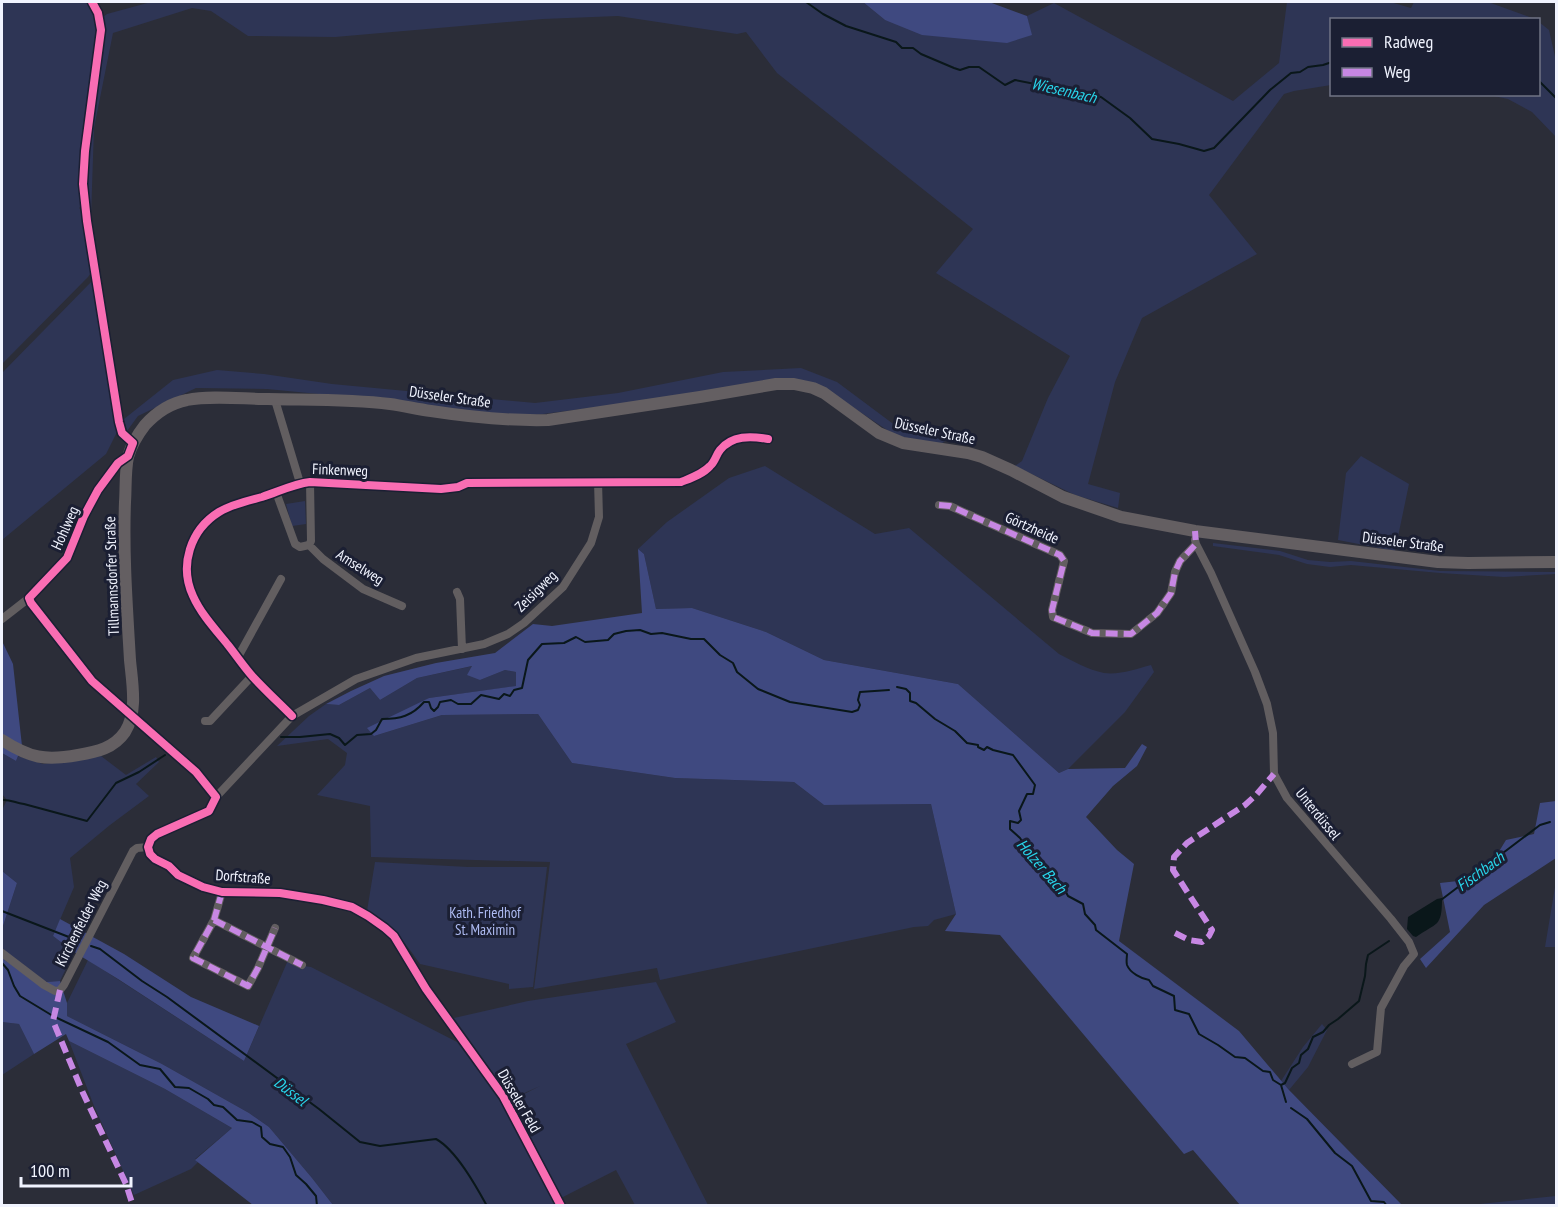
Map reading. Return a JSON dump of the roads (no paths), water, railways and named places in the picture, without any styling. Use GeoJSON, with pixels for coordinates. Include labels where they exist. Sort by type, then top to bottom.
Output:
{"type":"FeatureCollection","features":[{"type":"Feature","properties":{"kind":"main road","name":"Düsseler Straße"},"geometry":{"type":"LineString","coordinates":[[275,400],[390,404],[506,420],[548,420],[776,384],[794,384],[824,393],[868,427],[903,443],[982,457],[1063,497],[1121,517],[1195,531],[1438,562],[1557,562]]}},
{"type":"Feature","properties":{"kind":"main road","name":"Tillmannsdorfer Straße"},"geometry":{"type":"LineString","coordinates":[[2,740],[20,752],[47,759],[95,752],[118,740],[126,730],[132,714],[124,524],[128,456],[133,443],[154,416],[182,401],[198,398],[275,400]]}},
{"type":"Feature","properties":{"kind":"street","name":"Finkenweg"},"geometry":{"type":"LineString","coordinates":[[275,400],[300,483]]}},
{"type":"Feature","properties":{"kind":"street","name":"Finkenweg"},"geometry":{"type":"LineString","coordinates":[[292,716],[252,676],[204,615],[193,597],[187,578],[187,557],[196,535],[213,516],[237,504],[300,483],[310,482],[441,489],[458,487],[467,483],[681,482],[711,466],[721,449],[734,440],[751,436],[768,439]]}},
{"type":"Feature","properties":{"kind":"street","name":"Hohlweg"},"geometry":{"type":"LineString","coordinates":[[2,619],[29,598],[67,558],[98,490],[118,463]]}},
{"type":"Feature","properties":{"kind":"street"},"geometry":{"type":"LineString","coordinates":[[309,545],[311,541],[310,482]]}},
{"type":"Feature","properties":{"kind":"street","name":"Zeisigweg"},"geometry":{"type":"LineString","coordinates":[[292,716],[356,679],[416,658],[484,644],[508,634],[524,623],[563,586],[591,543],[599,517],[598,482]]}},
{"type":"Feature","properties":{"kind":"street","name":"Amselweg"},"geometry":{"type":"LineString","coordinates":[[276,492],[295,544],[300,548],[309,545],[323,559],[363,589],[402,606]]}},
{"type":"Feature","properties":{"kind":"street","name":"Görtzheide"},"geometry":{"type":"LineString","coordinates":[[939,505],[950,506],[1060,555],[1064,561],[1052,610],[1053,616],[1092,633],[1131,634],[1157,613],[1171,592],[1180,561],[1196,544]]}},
{"type":"Feature","properties":{"kind":"street"},"geometry":{"type":"LineString","coordinates":[[1195,531],[1196,544]]}},
{"type":"Feature","properties":{"kind":"street","name":"Unterdüssel"},"geometry":{"type":"LineString","coordinates":[[1196,544],[1255,672],[1267,704],[1273,733],[1274,774],[1287,798],[1409,942],[1414,954],[1404,966],[1381,1008],[1377,1052],[1352,1064]]}},
{"type":"Feature","properties":{"kind":"street"},"geometry":{"type":"LineString","coordinates":[[237,657],[281,579]]}},
{"type":"Feature","properties":{"kind":"street"},"geometry":{"type":"LineString","coordinates":[[457,592],[460,599],[462,649]]}},
{"type":"Feature","properties":{"kind":"street"},"geometry":{"type":"LineString","coordinates":[[29,598],[92,681],[196,772],[216,797]]}},
{"type":"Feature","properties":{"kind":"street"},"geometry":{"type":"LineString","coordinates":[[205,721],[210,721],[252,676]]}},
{"type":"Feature","properties":{"kind":"street"},"geometry":{"type":"LineString","coordinates":[[148,847],[151,839],[157,834],[209,811],[216,797],[292,716]]}},
{"type":"Feature","properties":{"kind":"street","name":"Dorfstraße"},"geometry":{"type":"LineString","coordinates":[[148,847],[155,859],[169,866],[178,875],[203,887],[222,892],[303,896],[352,908],[368,916],[394,936],[445,1016]]}},
{"type":"Feature","properties":{"kind":"street","name":"Kirchenfelder Weg"},"geometry":{"type":"LineString","coordinates":[[2,953],[44,985],[55,991],[60,990],[133,851],[137,848],[148,847]]}},
{"type":"Feature","properties":{"kind":"street"},"geometry":{"type":"LineString","coordinates":[[222,892],[214,920],[193,958],[248,986],[275,927]]}},
{"type":"Feature","properties":{"kind":"street"},"geometry":{"type":"LineString","coordinates":[[214,920],[302,966]]}},
{"type":"Feature","properties":{"kind":"street","name":"Düsseler Feld"},"geometry":{"type":"LineString","coordinates":[[445,1016],[504,1096],[561,1206]]}},
{"type":"Feature","properties":{"kind":"waterway","name":"Wiesenbach"},"geometry":{"type":"LineString","coordinates":[[806,2],[846,26],[896,42],[902,48],[913,48],[921,54],[960,70],[979,67],[1005,85],[1015,80],[1101,97],[1130,118],[1152,139],[1204,151],[1214,148],[1270,90],[1291,73],[1330,63]]}},
{"type":"Feature","properties":{"kind":"waterway","name":"Wiesenbach"},"geometry":{"type":"LineString","coordinates":[[1540,82],[1556,98]]}},
{"type":"Feature","properties":{"kind":"waterway","name":"Holzer Bach"},"geometry":{"type":"LineString","coordinates":[[281,737],[330,734],[339,738],[345,745],[357,735],[371,734],[382,719],[405,716],[415,711],[424,702],[429,702],[434,711],[440,702],[451,700],[458,704],[471,704],[481,695],[499,699],[504,694],[510,696],[514,690],[522,688],[528,660],[542,644],[564,643],[576,637],[585,642],[608,640],[614,634],[626,631],[640,630],[651,634],[662,633],[691,639],[704,639],[720,655],[733,663],[737,672],[758,689],[790,702],[852,712],[858,710],[860,692],[889,690]]}},
{"type":"Feature","properties":{"kind":"waterway","name":"Holzer Bach"},"geometry":{"type":"LineString","coordinates":[[897,687],[906,689],[910,693],[910,701],[955,731],[967,743],[978,745],[984,750],[987,747],[1013,755],[1035,785],[1033,794],[1027,794],[1019,811],[1021,820],[1018,823],[1010,821],[1010,829],[1061,883],[1068,896],[1083,904],[1085,914],[1095,925],[1096,930],[1127,954],[1127,965],[1131,971],[1149,980],[1153,986],[1174,996],[1175,1010],[1189,1014],[1199,1034],[1235,1057],[1245,1058],[1263,1071],[1270,1072],[1273,1080],[1281,1085],[1286,1102]]}},
{"type":"Feature","properties":{"kind":"waterway","name":"Holzer Bach"},"geometry":{"type":"LineString","coordinates":[[2,800],[87,821],[116,783],[139,772],[165,755]]}},
{"type":"Feature","properties":{"kind":"waterway","name":"Fischbach"},"geometry":{"type":"LineString","coordinates":[[1441,900],[1540,825],[1550,822]]}},
{"type":"Feature","properties":{"kind":"waterway","name":"Düssel"},"geometry":{"type":"LineString","coordinates":[[2,911],[74,939]]}},
{"type":"Feature","properties":{"kind":"waterway","name":"Fischbach"},"geometry":{"type":"LineString","coordinates":[[1281,1085],[1285,1083],[1292,1068],[1299,1063],[1301,1055],[1308,1049],[1313,1037],[1323,1032],[1359,1001],[1368,955],[1389,941]]}},
{"type":"Feature","properties":{"kind":"waterway","name":"Düssel"},"geometry":{"type":"LineString","coordinates":[[91,946],[100,949],[167,997],[360,1142],[380,1146],[436,1139],[458,1160],[487,1206]]}},
{"type":"Feature","properties":{"kind":"waterway","name":"Düssel"},"geometry":{"type":"LineString","coordinates":[[2,963],[8,970],[20,996],[53,1016],[108,1042],[140,1065],[160,1069],[175,1087],[189,1088],[214,1105],[223,1107],[237,1120],[252,1122],[261,1127],[262,1137],[270,1144],[283,1147],[290,1157],[296,1175],[316,1196],[317,1206]]}},
{"type":"Feature","properties":{"kind":"waterway","name":"Holzer Bach"},"geometry":{"type":"LineString","coordinates":[[1291,1108],[1307,1119],[1335,1153],[1352,1166],[1371,1201],[1384,1202],[1387,1206]]}},
{"type":"Feature","properties":{"kind":"park label","name":"Kath. Friedhof St. Maximin"},"geometry":{"type":"Point","coordinates":[485,922]}}]}
